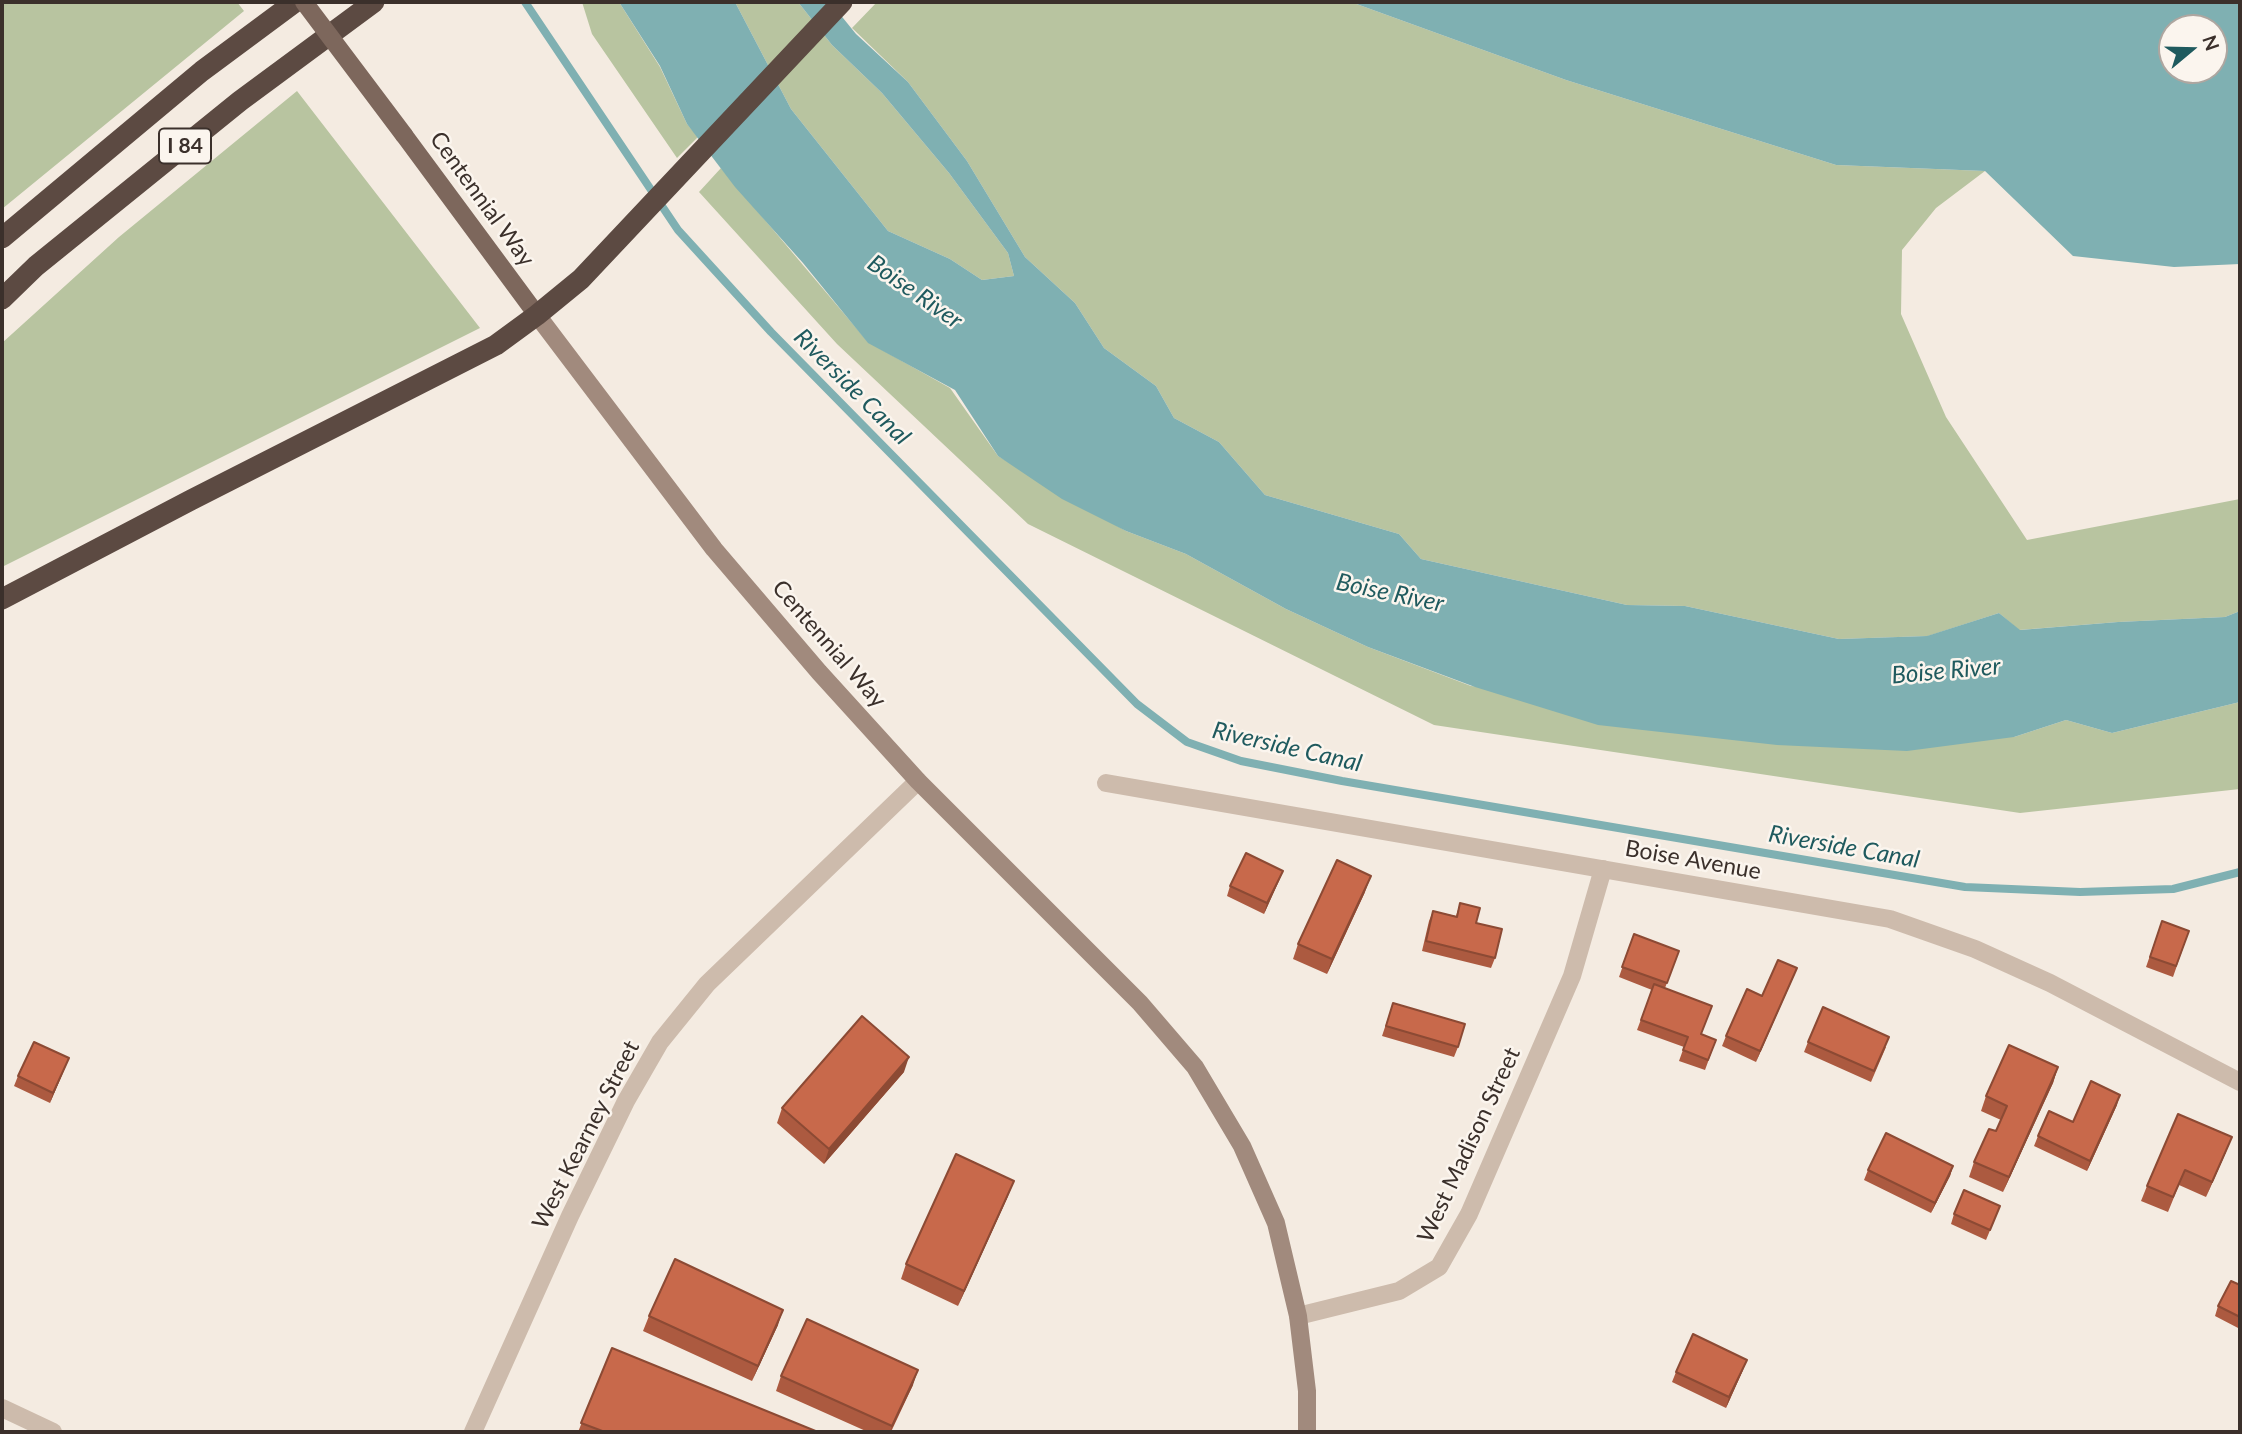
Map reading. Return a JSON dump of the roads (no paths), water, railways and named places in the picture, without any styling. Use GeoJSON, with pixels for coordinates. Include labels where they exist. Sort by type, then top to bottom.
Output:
{"type":"FeatureCollection","features":[{"type":"Feature","properties":{"kind":"highway","name":"I 84"},"geometry":{"type":"LineString","coordinates":[[2,237],[202,71],[295,2]]}},
{"type":"Feature","properties":{"kind":"highway","name":"I 84"},"geometry":{"type":"LineString","coordinates":[[2,299],[36,266],[240,101],[374,2]]}},
{"type":"Feature","properties":{"kind":"highway"},"geometry":{"type":"LineString","coordinates":[[2,599],[496,345],[581,279],[842,2]]}},
{"type":"Feature","properties":{"kind":"main road","name":"Centennial Way"},"geometry":{"type":"LineString","coordinates":[[304,2],[714,549],[819,672],[918,781],[1140,1003],[1195,1067],[1242,1146],[1276,1223],[1298,1316]]}},
{"type":"Feature","properties":{"kind":"main road"},"geometry":{"type":"LineString","coordinates":[[1298,1316],[1307,1391],[1307,1432]]}},
{"type":"Feature","properties":{"kind":"street","name":"West Kearney Street"},"geometry":{"type":"LineString","coordinates":[[473,1432],[570,1216],[626,1101],[660,1042],[716,976],[918,781]]}},
{"type":"Feature","properties":{"kind":"street","name":"Boise Avenue"},"geometry":{"type":"LineString","coordinates":[[1106,783],[1890,919],[1975,949],[2050,983],[2240,1082]]}},
{"type":"Feature","properties":{"kind":"street","name":"West Madison Street"},"geometry":{"type":"LineString","coordinates":[[1298,1316],[1399,1291],[1439,1267],[1469,1214],[1572,976],[1603,869]]}},
{"type":"Feature","properties":{"kind":"street"},"geometry":{"type":"LineString","coordinates":[[2,1408],[23,1426],[53,1432]]}},
{"type":"Feature","properties":{"kind":"water","name":"Boise River"},"geometry":{"type":"Polygon","coordinates":[[[619,2],[735,2],[791,109],[888,231],[950,259],[982,280],[1014,276],[1008,253],[949,173],[882,93],[832,45],[798,2],[830,2],[856,34],[908,82],[967,161],[1025,257],[1075,303],[1104,348],[1156,386],[1174,418],[1219,442],[1265,495],[1399,534],[1421,559],[1627,605],[1685,606],[1839,639],[1927,636],[1999,613],[2020,630],[2225,617],[2240,611],[2240,702],[2112,733],[2066,720],[2014,737],[1907,751],[1777,745],[1598,725],[1475,687],[1368,647],[1286,609],[1186,554],[1126,531],[1062,499],[998,456],[955,390],[868,343],[803,263],[735,187],[687,124],[660,66],[619,2]]]}},
{"type":"Feature","properties":{"kind":"water"},"geometry":{"type":"Polygon","coordinates":[[[1351,2],[2240,2],[2240,264],[2174,267],[2073,256],[1985,171],[1836,165],[1566,80],[1351,2]]]}},
{"type":"Feature","properties":{"kind":"waterway","name":"Riverside Canal"},"geometry":{"type":"LineString","coordinates":[[525,2],[678,230],[771,332],[1137,704],[1187,742],[1241,761],[1342,781],[1965,887],[2080,892],[2173,889],[2240,872]]}}]}
